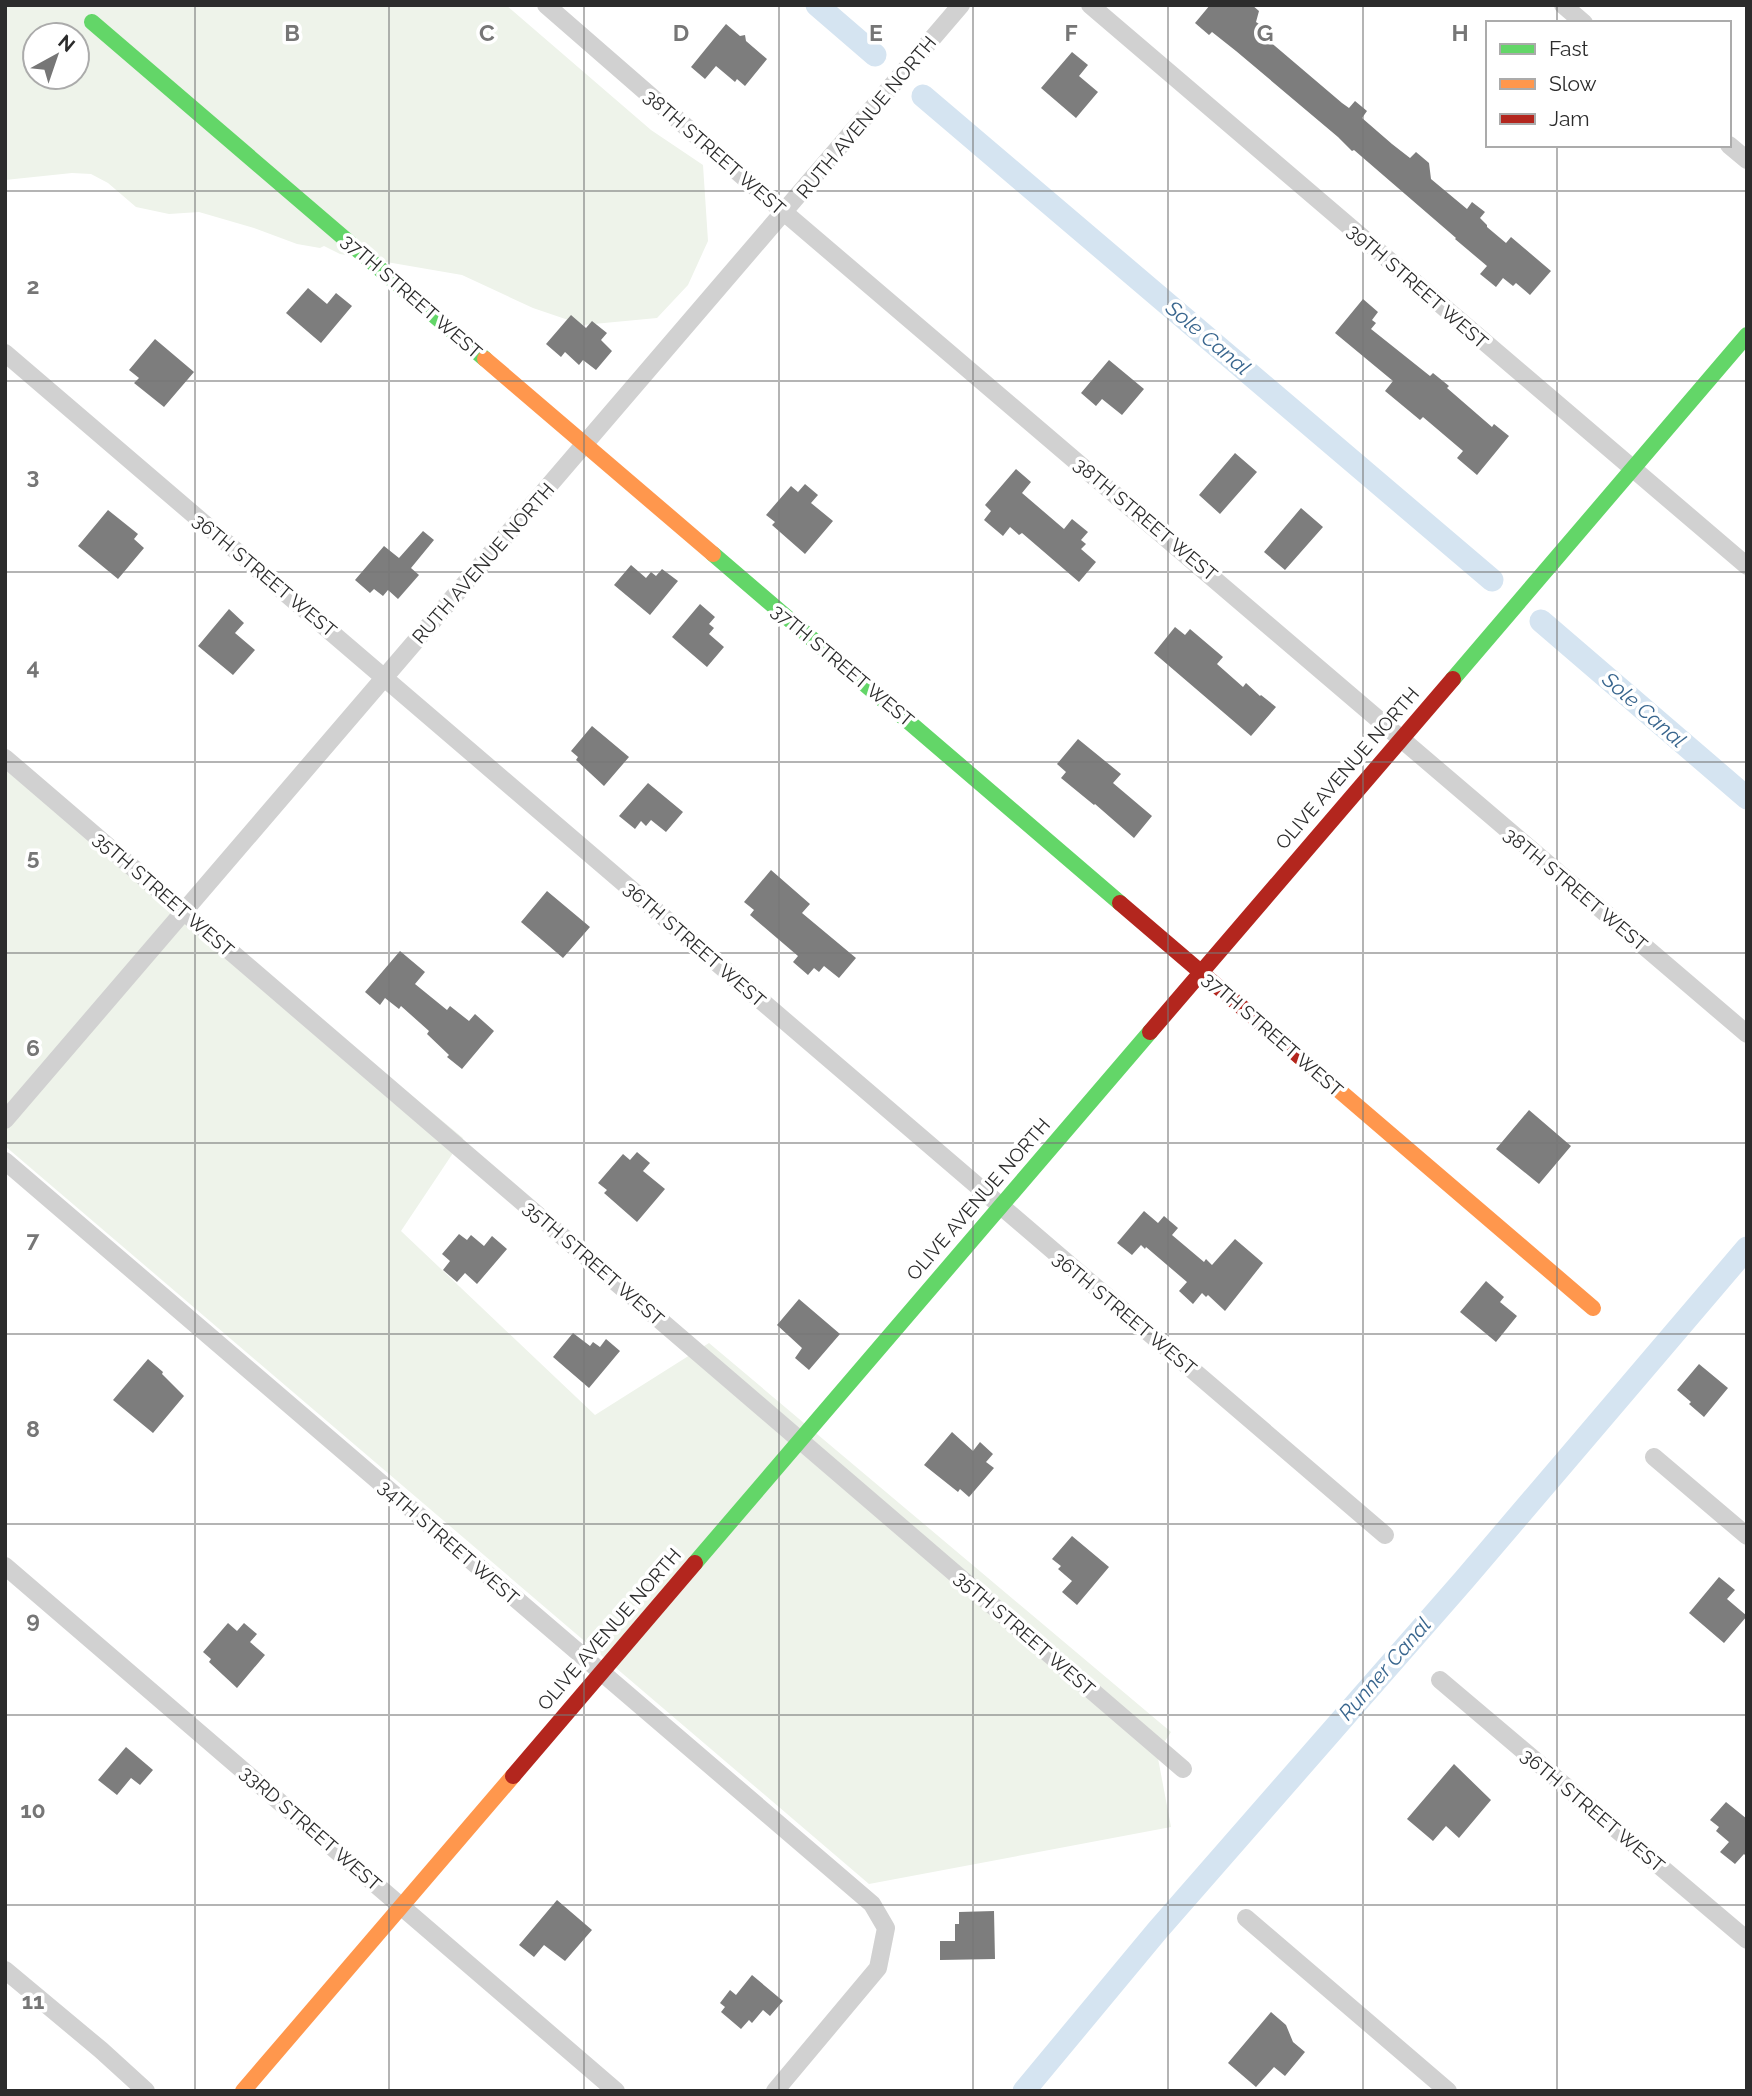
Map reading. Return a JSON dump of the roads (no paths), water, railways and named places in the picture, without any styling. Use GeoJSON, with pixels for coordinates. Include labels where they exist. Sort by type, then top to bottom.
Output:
{"type":"FeatureCollection","features":[{"type":"Feature","properties":{"kind":"street","name":"38TH STREET WEST"},"geometry":{"type":"LineString","coordinates":[[546,5],[785,213],[1747,1034]]}},
{"type":"Feature","properties":{"kind":"street","name":"RUTH AVENUE NORTH"},"geometry":{"type":"LineString","coordinates":[[5,1120],[961,5]]}},
{"type":"Feature","properties":{"kind":"street","name":"39TH STREET WEST"},"geometry":{"type":"LineString","coordinates":[[1090,5],[1747,566]]}},
{"type":"Feature","properties":{"kind":"street"},"geometry":{"type":"LineString","coordinates":[[1563,5],[1582,21]]}},
{"type":"Feature","properties":{"kind":"street","name":"37TH STREET WEST"},"geometry":{"type":"LineString","coordinates":[[92,22],[1593,1308]]}},
{"type":"Feature","properties":{"kind":"street"},"geometry":{"type":"LineString","coordinates":[[1731,147],[1747,160]]}},
{"type":"Feature","properties":{"kind":"street","name":"OLIVE AVENUE NORTH"},"geometry":{"type":"LineString","coordinates":[[243,2091],[1747,335]]}},
{"type":"Feature","properties":{"kind":"street","name":"36TH STREET WEST"},"geometry":{"type":"LineString","coordinates":[[5,354],[1385,1535]]}},
{"type":"Feature","properties":{"kind":"street","name":"35TH STREET WEST"},"geometry":{"type":"LineString","coordinates":[[5,758],[1184,1769]]}},
{"type":"Feature","properties":{"kind":"street","name":"34TH STREET WEST"},"geometry":{"type":"LineString","coordinates":[[5,1161],[872,1905],[886,1927],[878,1968],[775,2091]]}},
{"type":"Feature","properties":{"kind":"street"},"geometry":{"type":"LineString","coordinates":[[1654,1457],[1747,1536]]}},
{"type":"Feature","properties":{"kind":"street","name":"33RD STREET WEST"},"geometry":{"type":"LineString","coordinates":[[5,1566],[616,2091]]}},
{"type":"Feature","properties":{"kind":"street","name":"36TH STREET WEST"},"geometry":{"type":"LineString","coordinates":[[1440,1680],[1747,1940]]}},
{"type":"Feature","properties":{"kind":"street"},"geometry":{"type":"LineString","coordinates":[[1246,1918],[1448,2091]]}},
{"type":"Feature","properties":{"kind":"street"},"geometry":{"type":"LineString","coordinates":[[5,1969],[146,2091]]}},
{"type":"Feature","properties":{"kind":"waterway","name":"Sole Canal"},"geometry":{"type":"LineString","coordinates":[[817,5],[875,55]]}},
{"type":"Feature","properties":{"kind":"waterway","name":"Sole Canal"},"geometry":{"type":"LineString","coordinates":[[923,96],[1492,580]]}},
{"type":"Feature","properties":{"kind":"waterway","name":"Sole Canal"},"geometry":{"type":"LineString","coordinates":[[1541,621],[1747,798]]}},
{"type":"Feature","properties":{"kind":"waterway","name":"Runner Canal"},"geometry":{"type":"LineString","coordinates":[[1024,2091],[1157,1931],[1464,1580],[1747,1248]]}}]}
